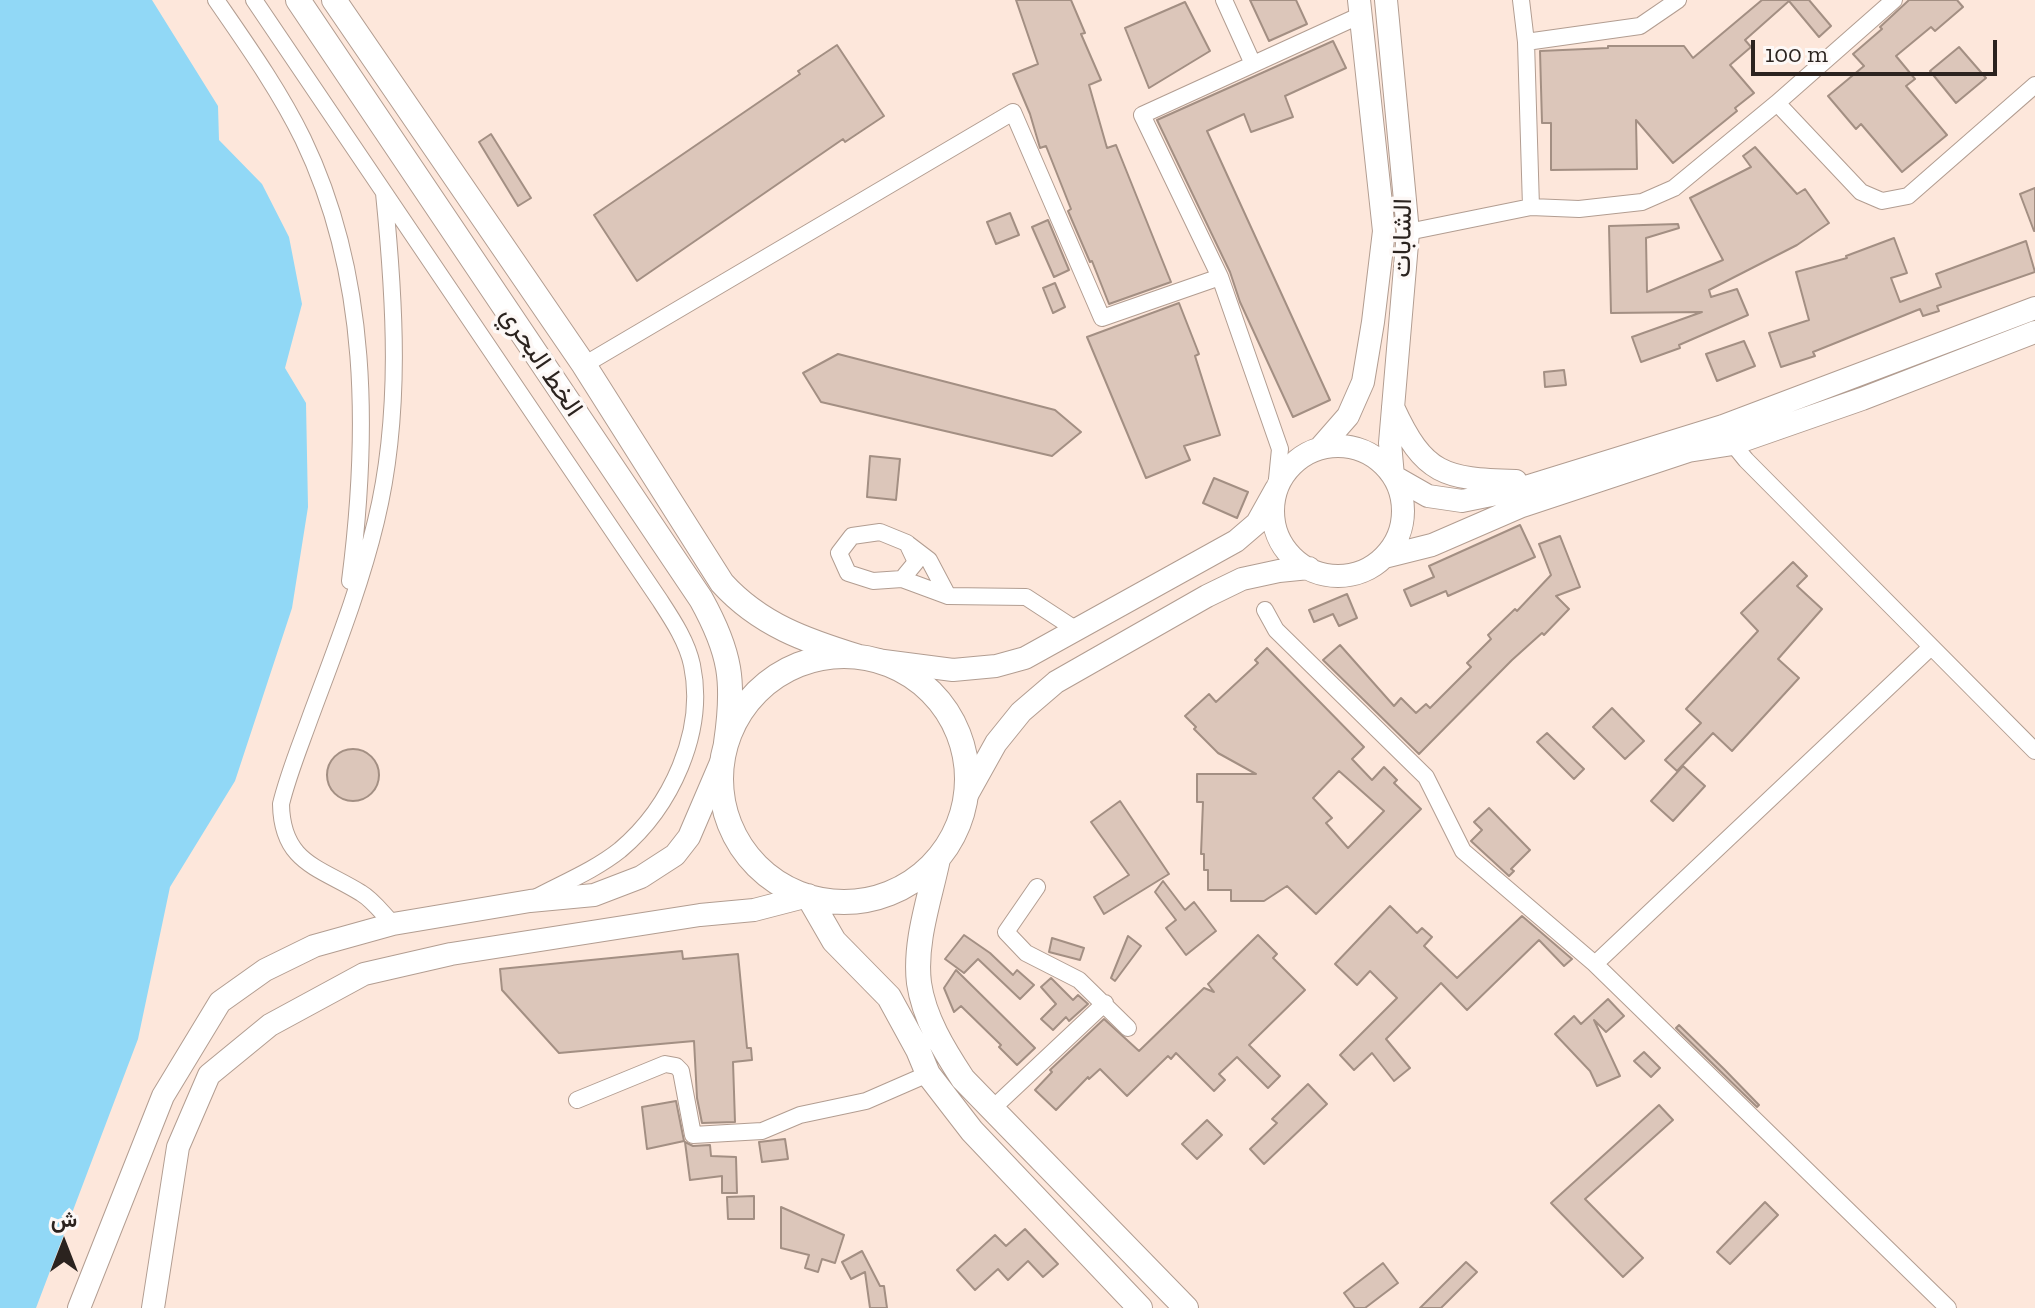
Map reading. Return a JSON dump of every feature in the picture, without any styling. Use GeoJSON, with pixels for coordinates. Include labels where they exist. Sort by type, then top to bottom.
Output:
{"type":"FeatureCollection","features":[{"type":"Feature","properties":{"kind":"highway","name":"الخط البحري"},"geometry":{"type":"LineString","coordinates":[[298,0],[701,599],[721,634],[732,703],[724,751]]}},
{"type":"Feature","properties":{"kind":"highway","name":"الخط البحري"},"geometry":{"type":"LineString","coordinates":[[334,0],[584,365],[722,583],[736,598],[786,632],[868,659]]}},
{"type":"Feature","properties":{"kind":"highway"},"geometry":{"type":"LineString","coordinates":[[868,659],[909,674],[930,691],[947,711],[962,742],[968,777],[967,795],[957,829],[938,859],[911,882],[879,897],[843,902],[808,896],[762,871],[739,844],[728,820],[722,795],[724,751],[732,727],[746,705],[777,676],[816,660],[868,659]]}},
{"type":"Feature","properties":{"kind":"highway"},"geometry":{"type":"LineString","coordinates":[[938,859],[918,961],[919,985],[930,1020],[945,1050],[963,1079],[1186,1308]]}},
{"type":"Feature","properties":{"kind":"highway"},"geometry":{"type":"LineString","coordinates":[[808,896],[834,941],[889,997],[928,1074],[972,1131],[1140,1308]]}},
{"type":"Feature","properties":{"kind":"main road","name":"الشابات"},"geometry":{"type":"LineString","coordinates":[[1386,0],[1408,232],[1392,404],[1390,443],[1393,476]]}},
{"type":"Feature","properties":{"kind":"main road","name":"الشابات"},"geometry":{"type":"LineString","coordinates":[[1320,448],[1348,416],[1363,382],[1384,231],[1360,7]]}},
{"type":"Feature","properties":{"kind":"main road"},"geometry":{"type":"LineString","coordinates":[[1276,489],[1275,529],[1288,552],[1321,573],[1361,571],[1384,557],[1432,545],[1522,506],[1685,445],[1723,426],[2035,308]]}},
{"type":"Feature","properties":{"kind":"main road"},"geometry":{"type":"LineString","coordinates":[[868,659],[953,670],[996,666],[1025,658],[1236,541],[1257,523],[1281,478],[1298,459],[1320,448],[1344,446],[1366,452],[1393,476],[1428,496],[1462,501],[1516,490],[1549,478],[1685,445],[1733,444],[1862,399],[2035,332]]}},
{"type":"Feature","properties":{"kind":"main road"},"geometry":{"type":"LineString","coordinates":[[1392,404],[1421,457],[1458,478],[1516,481],[1549,478]]}},
{"type":"Feature","properties":{"kind":"main road"},"geometry":{"type":"LineString","coordinates":[[1384,557],[1402,524],[1402,499],[1393,476]]}},
{"type":"Feature","properties":{"kind":"main road"},"geometry":{"type":"LineString","coordinates":[[967,795],[996,743],[1021,712],[1056,682],[1242,579],[1309,568]]}},
{"type":"Feature","properties":{"kind":"main road"},"geometry":{"type":"LineString","coordinates":[[79,1308],[163,1096],[220,1002],[265,970],[314,946],[393,924],[530,901],[594,895],[641,877],[675,855],[689,837],[724,751]]}},
{"type":"Feature","properties":{"kind":"main road"},"geometry":{"type":"LineString","coordinates":[[153,1308],[178,1147],[209,1075],[270,1025],[364,974],[498,946],[700,915],[754,910],[808,896]]}},
{"type":"Feature","properties":{"kind":"street"},"geometry":{"type":"LineString","coordinates":[[216,0],[270,78],[304,141],[330,208],[349,278],[359,349],[360,385],[357,508],[346,619]]}},
{"type":"Feature","properties":{"kind":"street"},"geometry":{"type":"LineString","coordinates":[[254,0],[659,599],[683,641],[691,663],[695,690],[688,741],[670,788],[656,810],[639,832],[618,851],[530,901]]}},
{"type":"Feature","properties":{"kind":"street"},"geometry":{"type":"LineString","coordinates":[[1224,0],[1253,64]]}},
{"type":"Feature","properties":{"kind":"street"},"geometry":{"type":"LineString","coordinates":[[1521,0],[1526,42],[1531,207]]}},
{"type":"Feature","properties":{"kind":"street"},"geometry":{"type":"LineString","coordinates":[[1526,42],[1640,26],[1678,0]]}},
{"type":"Feature","properties":{"kind":"street"},"geometry":{"type":"LineString","coordinates":[[1408,232],[1531,207],[1579,209],[1642,202],[1674,188],[1894,0]]}},
{"type":"Feature","properties":{"kind":"street"},"geometry":{"type":"LineString","coordinates":[[1276,489],[1280,449],[1220,277],[1142,115],[1253,64],[1360,7]]}},
{"type":"Feature","properties":{"kind":"street"},"geometry":{"type":"LineString","coordinates":[[1777,103],[1861,192],[1882,201],[1908,196],[2035,85]]}},
{"type":"Feature","properties":{"kind":"street"},"geometry":{"type":"LineString","coordinates":[[584,365],[1013,112],[1102,318],[1220,277]]}},
{"type":"Feature","properties":{"kind":"street"},"geometry":{"type":"LineString","coordinates":[[384,192],[392,270],[394,348],[392,422],[376,521],[346,619],[285,789],[281,821],[285,836],[304,861],[364,894],[393,924]]}},
{"type":"Feature","properties":{"kind":"street"},"geometry":{"type":"LineString","coordinates":[[1733,444],[2035,751]]}},
{"type":"Feature","properties":{"kind":"street"},"geometry":{"type":"LineString","coordinates":[[948,596],[929,560],[907,543],[880,532],[852,536],[839,553],[848,573],[873,581],[902,579],[948,596],[1026,597],[1075,629]]}},
{"type":"Feature","properties":{"kind":"street"},"geometry":{"type":"LineString","coordinates":[[902,579],[916,562],[907,543]]}},
{"type":"Feature","properties":{"kind":"street"},"geometry":{"type":"LineString","coordinates":[[1265,610],[1276,630],[1426,777],[1463,851],[1595,964],[1948,1308]]}},
{"type":"Feature","properties":{"kind":"street"},"geometry":{"type":"LineString","coordinates":[[1595,964],[1931,647]]}},
{"type":"Feature","properties":{"kind":"street"},"geometry":{"type":"LineString","coordinates":[[1037,887],[1006,932],[1026,953],[1079,980],[1128,1028]]}},
{"type":"Feature","properties":{"kind":"street"},"geometry":{"type":"LineString","coordinates":[[992,1109],[1105,1003]]}},
{"type":"Feature","properties":{"kind":"street"},"geometry":{"type":"LineString","coordinates":[[577,1100],[665,1064],[676,1066],[681,1071],[693,1135],[762,1131],[800,1115],[866,1101],[928,1074]]}},
{"type":"Feature","properties":{"kind":"water"},"geometry":{"type":"Polygon","coordinates":[[[0,0],[152,0],[218,106],[219,140],[262,184],[289,237],[302,304],[285,368],[306,403],[308,507],[292,608],[235,781],[170,887],[138,1039],[36,1308],[0,1308],[0,0]]]}},
{"type":"Feature","properties":{"kind":"building"},"geometry":{"type":"Polygon","coordinates":[[[1016,0],[1071,0],[1085,33],[1081,34],[1101,80],[1089,85],[1107,148],[1116,145],[1171,282],[1109,304],[1068,211],[1071,209],[1046,146],[1040,148],[1013,74],[1038,64],[1016,0]]]}},
{"type":"Feature","properties":{"kind":"building"},"geometry":{"type":"Polygon","coordinates":[[[1250,0],[1296,0],[1307,24],[1269,41],[1250,0]]]}},
{"type":"Feature","properties":{"kind":"building"},"geometry":{"type":"Polygon","coordinates":[[[1762,0],[1809,0],[1831,26],[1819,37],[1789,1],[1745,40],[1751,47],[1730,65],[1754,93],[1735,108],[1737,111],[1673,163],[1636,120],[1637,169],[1551,170],[1551,123],[1542,123],[1540,51],[1608,46],[1684,46],[1693,58],[1762,0]]]}},
{"type":"Feature","properties":{"kind":"building"},"geometry":{"type":"Polygon","coordinates":[[[1909,0],[1957,0],[1963,7],[1935,31],[1931,27],[1896,56],[1915,79],[1906,86],[1947,135],[1902,172],[1861,124],[1856,129],[1828,96],[1864,66],[1853,54],[1909,0]]]}},
{"type":"Feature","properties":{"kind":"building"},"geometry":{"type":"Polygon","coordinates":[[[1185,2],[1210,51],[1149,88],[1125,28],[1185,2]]]}},
{"type":"Feature","properties":{"kind":"building"},"geometry":{"type":"Polygon","coordinates":[[[1333,41],[1346,68],[1285,96],[1293,117],[1251,132],[1244,114],[1207,131],[1330,400],[1293,417],[1240,302],[1230,272],[1157,120],[1333,41]]]}},
{"type":"Feature","properties":{"kind":"building"},"geometry":{"type":"Polygon","coordinates":[[[837,45],[884,116],[845,142],[843,139],[637,281],[594,215],[800,74],[798,71],[837,45]]]}},
{"type":"Feature","properties":{"kind":"building"},"geometry":{"type":"Polygon","coordinates":[[[1959,47],[1986,78],[1956,103],[1930,71],[1959,47]]]}},
{"type":"Feature","properties":{"kind":"building"},"geometry":{"type":"Polygon","coordinates":[[[491,134],[531,198],[518,206],[479,142],[491,134]]]}},
{"type":"Feature","properties":{"kind":"building"},"geometry":{"type":"Polygon","coordinates":[[[1755,147],[1797,194],[1805,189],[1829,223],[1797,245],[1709,290],[1711,297],[1737,289],[1748,315],[1679,345],[1680,348],[1641,362],[1632,337],[1702,312],[1611,313],[1609,226],[1678,224],[1679,228],[1646,238],[1647,292],[1723,260],[1690,198],[1751,167],[1743,156],[1755,147]]]}},
{"type":"Feature","properties":{"kind":"building"},"geometry":{"type":"Polygon","coordinates":[[[2035,188],[2035,231],[2034,231],[2020,194],[2035,188]]]}},
{"type":"Feature","properties":{"kind":"building"},"geometry":{"type":"Polygon","coordinates":[[[1010,213],[1019,235],[996,244],[987,222],[1010,213]]]}},
{"type":"Feature","properties":{"kind":"building"},"geometry":{"type":"Polygon","coordinates":[[[1048,220],[1069,270],[1054,277],[1032,227],[1048,220]]]}},
{"type":"Feature","properties":{"kind":"building"},"geometry":{"type":"Polygon","coordinates":[[[1894,238],[1907,273],[1891,278],[1900,302],[1941,287],[1936,274],[2026,241],[2035,272],[1937,306],[1939,311],[1923,316],[1920,309],[1813,352],[1815,356],[1781,367],[1769,333],[1809,320],[1796,272],[1847,258],[1894,238]]]}},
{"type":"Feature","properties":{"kind":"building"},"geometry":{"type":"Polygon","coordinates":[[[1055,283],[1065,307],[1053,313],[1043,288],[1055,283]]]}},
{"type":"Feature","properties":{"kind":"building"},"geometry":{"type":"Polygon","coordinates":[[[1179,303],[1199,354],[1195,356],[1220,435],[1184,446],[1190,460],[1146,478],[1087,337],[1179,303]]]}},
{"type":"Feature","properties":{"kind":"building"},"geometry":{"type":"Polygon","coordinates":[[[1744,341],[1755,366],[1717,381],[1706,354],[1744,341]]]}},
{"type":"Feature","properties":{"kind":"building"},"geometry":{"type":"Polygon","coordinates":[[[838,354],[1055,410],[1081,432],[1052,456],[821,402],[803,373],[838,354]]]}},
{"type":"Feature","properties":{"kind":"building"},"geometry":{"type":"Polygon","coordinates":[[[1564,370],[1566,385],[1545,387],[1544,372],[1564,370]]]}},
{"type":"Feature","properties":{"kind":"building"},"geometry":{"type":"Polygon","coordinates":[[[870,456],[900,459],[896,500],[867,497],[870,456]]]}},
{"type":"Feature","properties":{"kind":"building"},"geometry":{"type":"Polygon","coordinates":[[[1214,478],[1248,492],[1237,518],[1203,503],[1214,478]]]}},
{"type":"Feature","properties":{"kind":"building"},"geometry":{"type":"Polygon","coordinates":[[[1520,525],[1535,557],[1448,596],[1446,591],[1411,606],[1404,590],[1434,577],[1429,566],[1520,525]]]}},
{"type":"Feature","properties":{"kind":"building"},"geometry":{"type":"Polygon","coordinates":[[[1560,536],[1580,587],[1556,596],[1569,609],[1544,635],[1542,633],[1512,660],[1419,754],[1323,660],[1340,645],[1394,706],[1401,698],[1416,713],[1426,704],[1430,708],[1471,667],[1467,663],[1491,639],[1488,635],[1515,609],[1517,611],[1551,575],[1539,544],[1560,536]]]}},
{"type":"Feature","properties":{"kind":"building"},"geometry":{"type":"Polygon","coordinates":[[[1793,562],[1807,576],[1797,586],[1822,609],[1778,659],[1799,678],[1732,751],[1713,733],[1677,771],[1665,760],[1701,723],[1686,709],[1758,631],[1741,613],[1793,562]]]}},
{"type":"Feature","properties":{"kind":"building"},"geometry":{"type":"Polygon","coordinates":[[[1347,594],[1357,618],[1339,626],[1333,614],[1314,622],[1309,610],[1347,594]]]}},
{"type":"Feature","properties":{"kind":"building"},"geometry":{"type":"Polygon","coordinates":[[[1267,648],[1364,747],[1352,759],[1372,780],[1384,767],[1397,780],[1394,783],[1421,809],[1316,914],[1287,886],[1264,901],[1231,901],[1231,890],[1208,890],[1208,870],[1204,870],[1204,854],[1201,854],[1203,802],[1197,802],[1197,774],[1256,774],[1218,753],[1185,716],[1209,694],[1216,702],[1258,663],[1255,660],[1267,648]],[[1339,771],[1313,798],[1332,818],[1326,823],[1348,848],[1384,811],[1339,771]]]}},
{"type":"Feature","properties":{"kind":"building"},"geometry":{"type":"Polygon","coordinates":[[[1612,708],[1644,741],[1625,759],[1593,727],[1612,708]]]}},
{"type":"Feature","properties":{"kind":"building"},"geometry":{"type":"Polygon","coordinates":[[[1547,733],[1584,769],[1574,779],[1537,742],[1547,733]]]}},
{"type":"Feature","properties":{"kind":"building"},"geometry":{"type":"Polygon","coordinates":[[[353,749],[371,757],[379,775],[371,793],[353,801],[335,793],[327,775],[335,757],[353,749]]]}},
{"type":"Feature","properties":{"kind":"building"},"geometry":{"type":"Polygon","coordinates":[[[1683,766],[1705,786],[1673,821],[1651,801],[1683,766]]]}},
{"type":"Feature","properties":{"kind":"building"},"geometry":{"type":"Polygon","coordinates":[[[1120,801],[1169,874],[1104,914],[1094,897],[1129,875],[1091,822],[1120,801]]]}},
{"type":"Feature","properties":{"kind":"building"},"geometry":{"type":"Polygon","coordinates":[[[1489,808],[1530,850],[1511,869],[1514,871],[1509,876],[1471,841],[1482,830],[1474,822],[1489,808]]]}},
{"type":"Feature","properties":{"kind":"building"},"geometry":{"type":"Polygon","coordinates":[[[1163,881],[1185,910],[1194,902],[1216,931],[1186,955],[1166,928],[1176,920],[1155,892],[1163,881]]]}},
{"type":"Feature","properties":{"kind":"building"},"geometry":{"type":"Polygon","coordinates":[[[1390,906],[1417,933],[1422,928],[1432,937],[1424,946],[1457,978],[1522,916],[1572,959],[1564,966],[1539,940],[1467,1010],[1441,983],[1386,1039],[1410,1068],[1394,1081],[1372,1053],[1354,1070],[1340,1055],[1397,998],[1370,971],[1357,985],[1335,964],[1390,906]]]}},
{"type":"Feature","properties":{"kind":"building"},"geometry":{"type":"Polygon","coordinates":[[[964,935],[990,953],[1013,975],[1017,970],[1034,985],[1020,999],[978,959],[964,973],[945,959],[964,935]]]}},
{"type":"Feature","properties":{"kind":"building"},"geometry":{"type":"Polygon","coordinates":[[[1258,935],[1277,954],[1273,958],[1305,990],[1249,1045],[1280,1076],[1268,1088],[1237,1057],[1219,1074],[1225,1080],[1214,1091],[1176,1053],[1171,1059],[1168,1056],[1127,1096],[1100,1069],[1056,1110],[1035,1090],[1052,1072],[1050,1070],[1104,1019],[1139,1051],[1204,988],[1214,992],[1208,984],[1258,935]]]}},
{"type":"Feature","properties":{"kind":"building"},"geometry":{"type":"Polygon","coordinates":[[[1128,936],[1141,946],[1115,981],[1111,978],[1128,936]]]}},
{"type":"Feature","properties":{"kind":"building"},"geometry":{"type":"Polygon","coordinates":[[[1052,938],[1084,948],[1080,960],[1049,952],[1052,938]]]}},
{"type":"Feature","properties":{"kind":"building"},"geometry":{"type":"Polygon","coordinates":[[[682,951],[683,959],[738,954],[747,1048],[751,1048],[752,1060],[733,1062],[735,1122],[702,1123],[697,1098],[694,1041],[559,1053],[502,990],[500,969],[682,951]]]}},
{"type":"Feature","properties":{"kind":"building"},"geometry":{"type":"Polygon","coordinates":[[[956,970],[1035,1048],[1017,1065],[961,1006],[954,1012],[944,988],[956,970]]]}},
{"type":"Feature","properties":{"kind":"building"},"geometry":{"type":"Polygon","coordinates":[[[1051,978],[1073,1000],[1078,995],[1088,1004],[1069,1021],[1066,1017],[1053,1030],[1041,1019],[1056,1004],[1041,987],[1051,978]]]}},
{"type":"Feature","properties":{"kind":"building"},"geometry":{"type":"Polygon","coordinates":[[[1608,999],[1624,1016],[1606,1032],[1594,1020],[1620,1076],[1597,1086],[1590,1071],[1555,1034],[1574,1016],[1581,1024],[1608,999]]]}},
{"type":"Feature","properties":{"kind":"building"},"geometry":{"type":"Polygon","coordinates":[[[1679,1025],[1759,1105],[1757,1107],[1676,1028],[1679,1025]]]}},
{"type":"Feature","properties":{"kind":"building"},"geometry":{"type":"Polygon","coordinates":[[[1644,1052],[1660,1068],[1651,1077],[1634,1061],[1644,1052]]]}},
{"type":"Feature","properties":{"kind":"building"},"geometry":{"type":"Polygon","coordinates":[[[1308,1084],[1327,1104],[1264,1164],[1250,1149],[1277,1123],[1272,1119],[1308,1084]]]}},
{"type":"Feature","properties":{"kind":"building"},"geometry":{"type":"Polygon","coordinates":[[[676,1101],[684,1141],[647,1149],[642,1107],[676,1101]]]}},
{"type":"Feature","properties":{"kind":"building"},"geometry":{"type":"Polygon","coordinates":[[[1659,1105],[1673,1120],[1585,1199],[1643,1258],[1623,1277],[1551,1203],[1659,1105]]]}},
{"type":"Feature","properties":{"kind":"building"},"geometry":{"type":"Polygon","coordinates":[[[1207,1120],[1222,1135],[1197,1159],[1182,1144],[1207,1120]]]}},
{"type":"Feature","properties":{"kind":"building"},"geometry":{"type":"Polygon","coordinates":[[[785,1139],[788,1159],[762,1162],[759,1142],[785,1139]]]}},
{"type":"Feature","properties":{"kind":"building"},"geometry":{"type":"Polygon","coordinates":[[[685,1142],[693,1146],[710,1145],[711,1156],[736,1157],[737,1193],[722,1193],[722,1176],[690,1180],[685,1142]]]}},
{"type":"Feature","properties":{"kind":"building"},"geometry":{"type":"Polygon","coordinates":[[[754,1196],[754,1219],[728,1219],[727,1197],[754,1196]]]}},
{"type":"Feature","properties":{"kind":"building"},"geometry":{"type":"Polygon","coordinates":[[[1765,1202],[1778,1215],[1730,1264],[1717,1252],[1765,1202]]]}},
{"type":"Feature","properties":{"kind":"building"},"geometry":{"type":"Polygon","coordinates":[[[781,1207],[844,1235],[835,1263],[822,1259],[818,1272],[805,1268],[809,1255],[781,1248],[781,1207]]]}},
{"type":"Feature","properties":{"kind":"building"},"geometry":{"type":"Polygon","coordinates":[[[1025,1229],[1058,1264],[1043,1277],[1028,1261],[1008,1280],[998,1269],[975,1290],[957,1270],[995,1235],[1006,1246],[1025,1229]]]}},
{"type":"Feature","properties":{"kind":"building"},"geometry":{"type":"Polygon","coordinates":[[[862,1251],[880,1286],[884,1286],[887,1308],[870,1308],[865,1272],[851,1279],[842,1262],[862,1251]]]}},
{"type":"Feature","properties":{"kind":"building"},"geometry":{"type":"Polygon","coordinates":[[[1466,1262],[1477,1272],[1441,1308],[1420,1308],[1466,1262]]]}},
{"type":"Feature","properties":{"kind":"building"},"geometry":{"type":"Polygon","coordinates":[[[1383,1263],[1398,1283],[1365,1308],[1355,1308],[1344,1293],[1383,1263]]]}}]}
